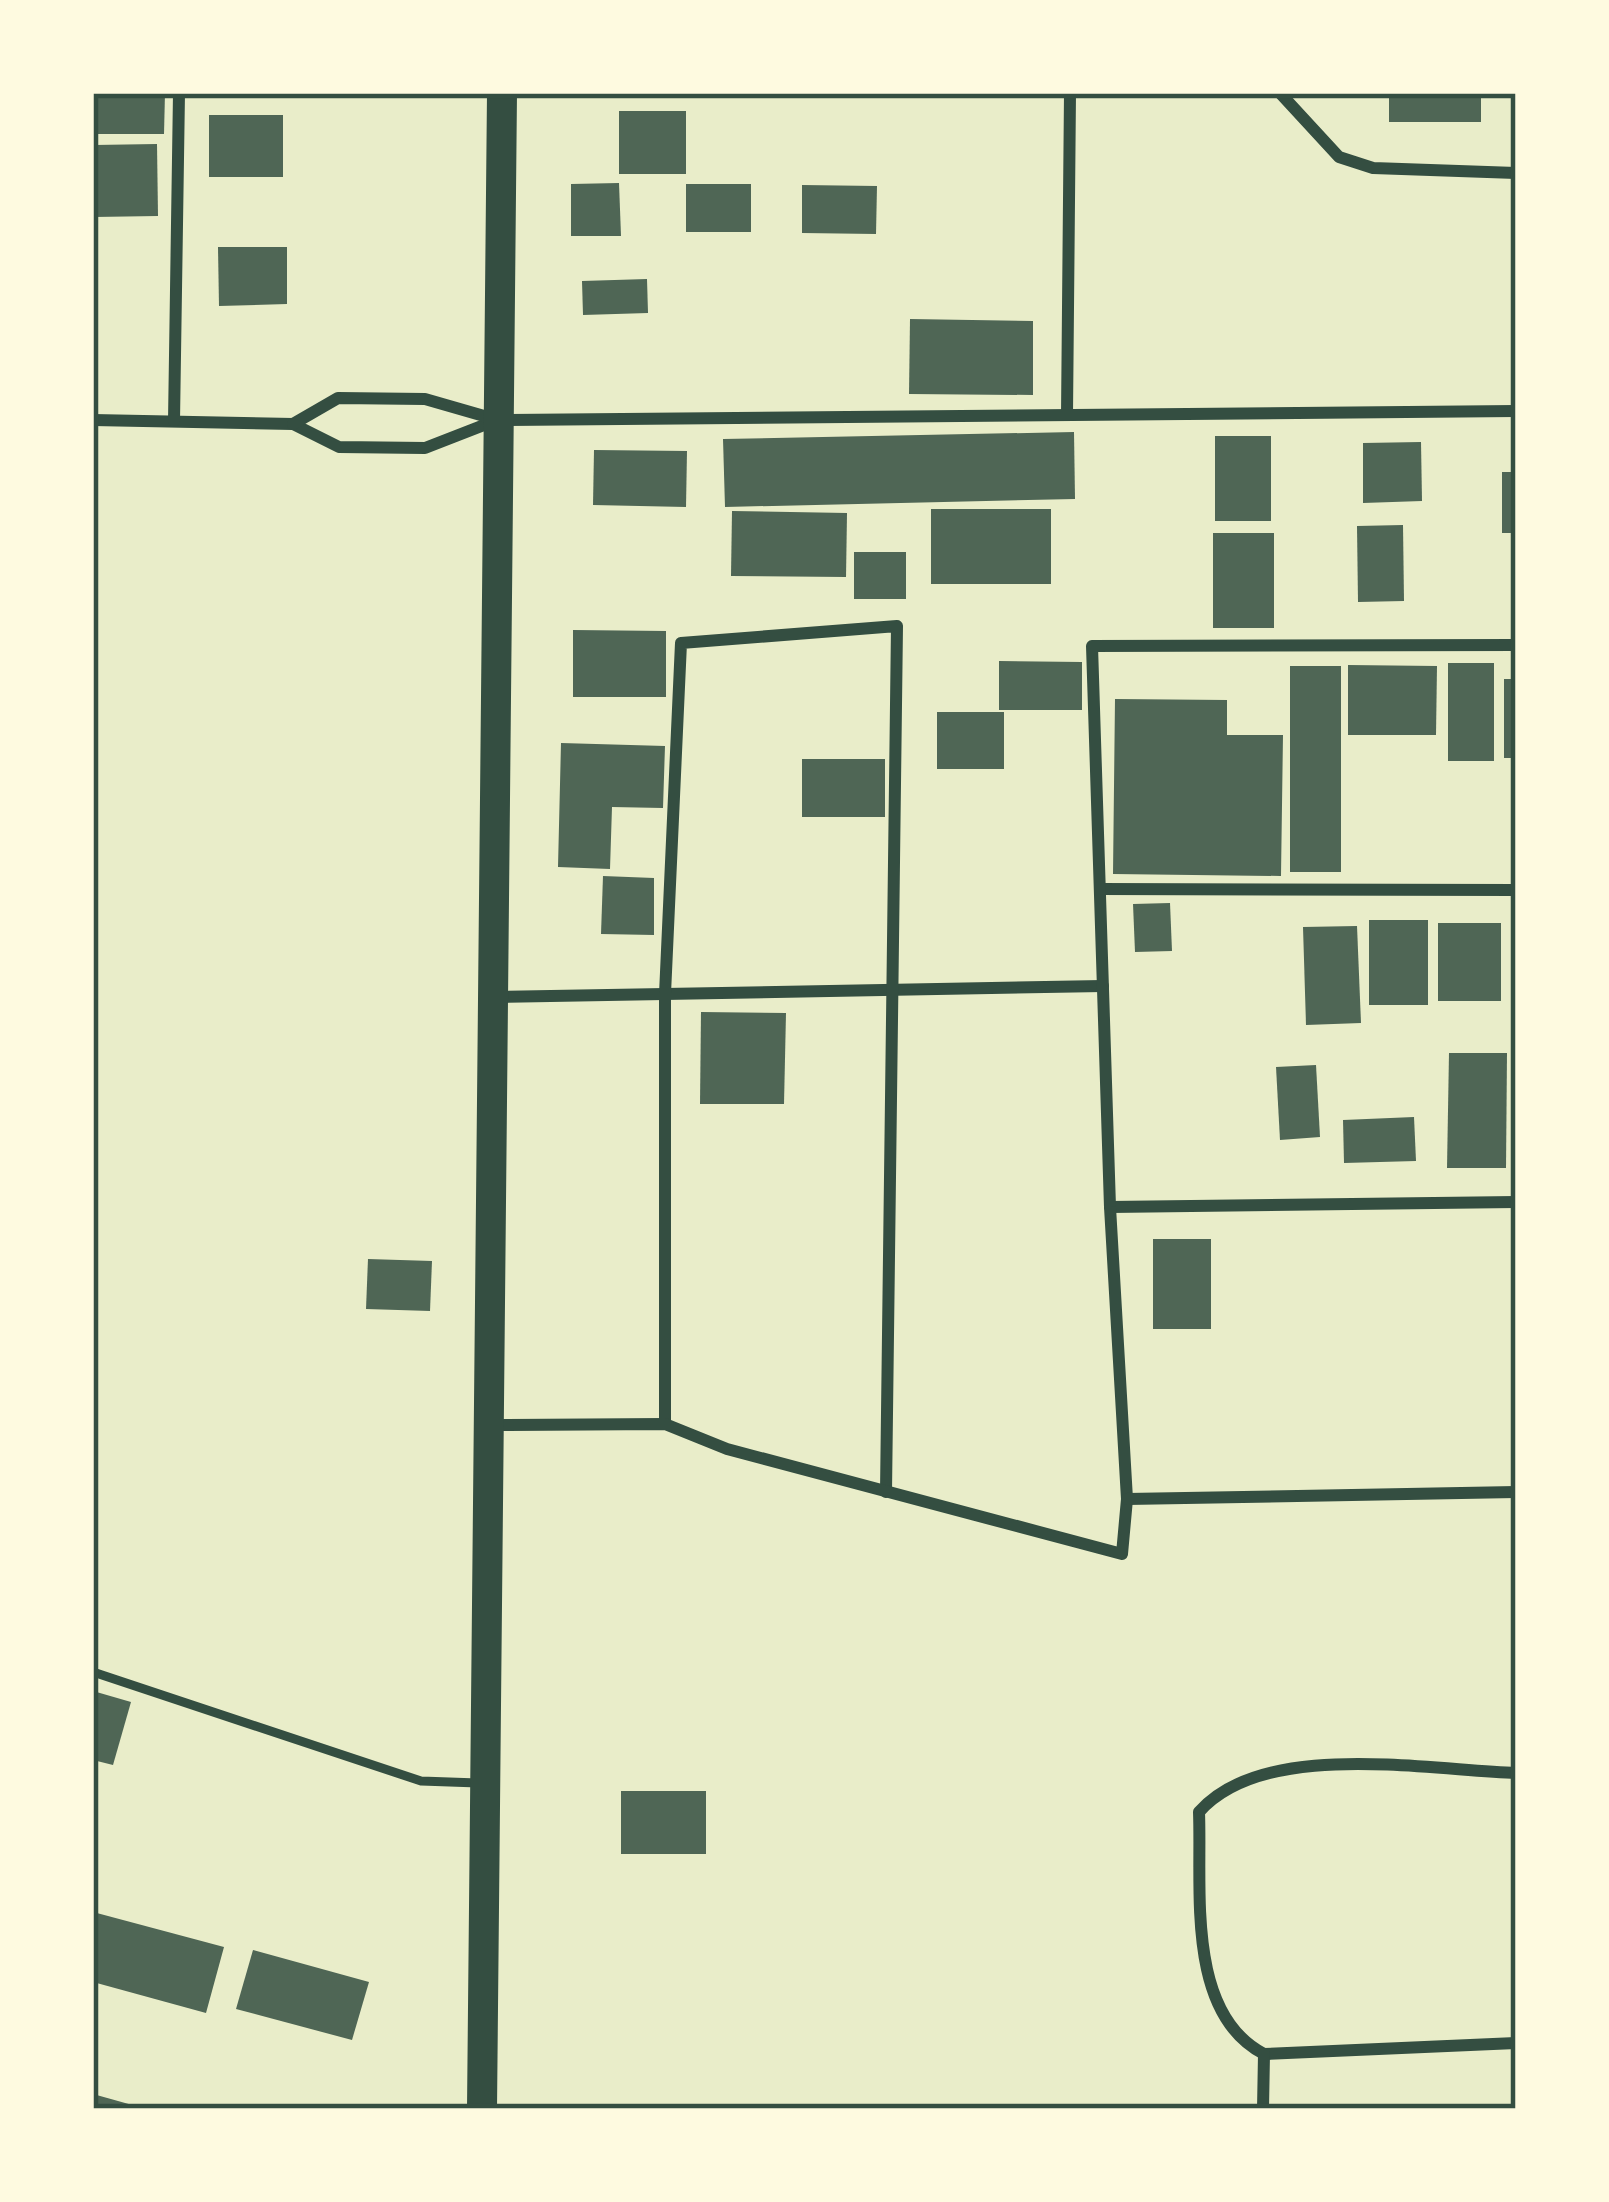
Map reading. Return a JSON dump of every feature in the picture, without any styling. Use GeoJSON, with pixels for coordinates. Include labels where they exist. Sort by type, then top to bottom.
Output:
{"type":"FeatureCollection","features":[{"type":"Feature","properties":{"kind":"main road"},"geometry":{"type":"LineString","coordinates":[[482,2109],[484,1425],[502,93]]}},
{"type":"Feature","properties":{"kind":"street"},"geometry":{"type":"LineString","coordinates":[[174,421],[178,93]]}},
{"type":"Feature","properties":{"kind":"street"},"geometry":{"type":"LineString","coordinates":[[1067,415],[1070,93]]}},
{"type":"Feature","properties":{"kind":"street"},"geometry":{"type":"LineString","coordinates":[[1280,93],[1339,157],[1356,163],[1373,168],[1516,173]]}},
{"type":"Feature","properties":{"kind":"street"},"geometry":{"type":"LineString","coordinates":[[292,424],[338,398],[425,399],[498,420],[1516,411]]}},
{"type":"Feature","properties":{"kind":"street"},"geometry":{"type":"LineString","coordinates":[[93,419],[292,424],[339,447],[425,448],[498,420]]}},
{"type":"Feature","properties":{"kind":"street"},"geometry":{"type":"LineString","coordinates":[[664,1424],[664,994],[681,643],[897,626],[896,989],[886,1492]]}},
{"type":"Feature","properties":{"kind":"street"},"geometry":{"type":"LineString","coordinates":[[484,1425],[664,1424],[727,1449],[1122,1554],[1127,1499],[1110,1207],[1092,646],[1516,645]]}},
{"type":"Feature","properties":{"kind":"street"},"geometry":{"type":"LineString","coordinates":[[1100,889],[1516,890]]}},
{"type":"Feature","properties":{"kind":"street"},"geometry":{"type":"LineString","coordinates":[[490,997],[1103,986]]}},
{"type":"Feature","properties":{"kind":"street"},"geometry":{"type":"LineString","coordinates":[[1110,1207],[1516,1202]]}},
{"type":"Feature","properties":{"kind":"street"},"geometry":{"type":"LineString","coordinates":[[1127,1499],[1516,1492]]}},
{"type":"Feature","properties":{"kind":"street"},"geometry":{"type":"LineString","coordinates":[[1516,1773],[1424,1767],[1285,1768],[1220,1789],[1199,1812],[1204,1946],[1218,2008],[1240,2042],[1264,2054],[1516,2043]]}},
{"type":"Feature","properties":{"kind":"street"},"geometry":{"type":"LineString","coordinates":[[1263,2109],[1264,2054]]}},
{"type":"Feature","properties":{"kind":"lane"},"geometry":{"type":"LineString","coordinates":[[93,1672],[421,1781],[483,1784]]}},
{"type":"Feature","properties":{"kind":"building"},"geometry":{"type":"Polygon","coordinates":[[[93,93],[165,93],[164,134],[93,134],[93,93]]]}},
{"type":"Feature","properties":{"kind":"building"},"geometry":{"type":"Polygon","coordinates":[[[1389,93],[1481,93],[1481,122],[1389,122],[1389,93]]]}},
{"type":"Feature","properties":{"kind":"building"},"geometry":{"type":"Polygon","coordinates":[[[619,111],[686,111],[686,174],[619,174],[619,111]]]}},
{"type":"Feature","properties":{"kind":"building"},"geometry":{"type":"Polygon","coordinates":[[[209,115],[283,115],[283,177],[209,177],[209,115]]]}},
{"type":"Feature","properties":{"kind":"building"},"geometry":{"type":"Polygon","coordinates":[[[157,144],[158,216],[94,217],[94,145],[157,144]]]}},
{"type":"Feature","properties":{"kind":"building"},"geometry":{"type":"Polygon","coordinates":[[[619,183],[621,236],[571,236],[571,184],[619,183]]]}},
{"type":"Feature","properties":{"kind":"building"},"geometry":{"type":"Polygon","coordinates":[[[686,184],[751,184],[751,232],[686,232],[686,184]]]}},
{"type":"Feature","properties":{"kind":"building"},"geometry":{"type":"Polygon","coordinates":[[[802,185],[877,186],[876,234],[802,233],[802,185]]]}},
{"type":"Feature","properties":{"kind":"building"},"geometry":{"type":"Polygon","coordinates":[[[218,247],[287,247],[287,304],[219,306],[218,247]]]}},
{"type":"Feature","properties":{"kind":"building"},"geometry":{"type":"Polygon","coordinates":[[[647,279],[648,313],[583,315],[582,281],[647,279]]]}},
{"type":"Feature","properties":{"kind":"building"},"geometry":{"type":"Polygon","coordinates":[[[910,319],[1033,321],[1033,395],[909,394],[910,319]]]}},
{"type":"Feature","properties":{"kind":"building"},"geometry":{"type":"Polygon","coordinates":[[[1074,432],[1075,499],[725,507],[723,439],[1074,432]]]}},
{"type":"Feature","properties":{"kind":"building"},"geometry":{"type":"Polygon","coordinates":[[[1215,436],[1271,436],[1271,521],[1215,521],[1215,436]]]}},
{"type":"Feature","properties":{"kind":"building"},"geometry":{"type":"Polygon","coordinates":[[[1421,442],[1422,501],[1363,503],[1363,443],[1421,442]]]}},
{"type":"Feature","properties":{"kind":"building"},"geometry":{"type":"Polygon","coordinates":[[[594,450],[687,451],[686,507],[593,505],[594,450]]]}},
{"type":"Feature","properties":{"kind":"building"},"geometry":{"type":"Polygon","coordinates":[[[1502,472],[1516,472],[1516,533],[1502,533],[1502,472]]]}},
{"type":"Feature","properties":{"kind":"building"},"geometry":{"type":"Polygon","coordinates":[[[931,509],[1051,509],[1051,584],[931,584],[931,509]]]}},
{"type":"Feature","properties":{"kind":"building"},"geometry":{"type":"Polygon","coordinates":[[[732,511],[847,513],[846,577],[731,576],[732,511]]]}},
{"type":"Feature","properties":{"kind":"building"},"geometry":{"type":"Polygon","coordinates":[[[1403,525],[1404,601],[1358,602],[1357,526],[1403,525]]]}},
{"type":"Feature","properties":{"kind":"building"},"geometry":{"type":"Polygon","coordinates":[[[1213,533],[1274,533],[1274,628],[1213,628],[1213,533]]]}},
{"type":"Feature","properties":{"kind":"building"},"geometry":{"type":"Polygon","coordinates":[[[854,552],[906,552],[906,599],[854,599],[854,552]]]}},
{"type":"Feature","properties":{"kind":"building"},"geometry":{"type":"Polygon","coordinates":[[[573,630],[666,631],[666,697],[573,697],[573,630]]]}},
{"type":"Feature","properties":{"kind":"building"},"geometry":{"type":"Polygon","coordinates":[[[999,661],[1082,662],[1082,710],[999,710],[999,661]]]}},
{"type":"Feature","properties":{"kind":"building"},"geometry":{"type":"Polygon","coordinates":[[[1448,663],[1494,663],[1494,761],[1448,761],[1448,663]]]}},
{"type":"Feature","properties":{"kind":"building"},"geometry":{"type":"Polygon","coordinates":[[[1348,665],[1437,666],[1436,735],[1348,735],[1348,665]]]}},
{"type":"Feature","properties":{"kind":"building"},"geometry":{"type":"Polygon","coordinates":[[[1290,666],[1341,666],[1341,872],[1290,872],[1290,666]]]}},
{"type":"Feature","properties":{"kind":"building"},"geometry":{"type":"Polygon","coordinates":[[[1504,679],[1516,679],[1516,758],[1504,758],[1504,679]]]}},
{"type":"Feature","properties":{"kind":"building"},"geometry":{"type":"Polygon","coordinates":[[[1115,699],[1227,700],[1227,735],[1283,735],[1281,876],[1113,874],[1115,699]]]}},
{"type":"Feature","properties":{"kind":"building"},"geometry":{"type":"Polygon","coordinates":[[[937,712],[1004,712],[1004,769],[937,769],[937,712]]]}},
{"type":"Feature","properties":{"kind":"building"},"geometry":{"type":"Polygon","coordinates":[[[561,743],[665,746],[663,808],[612,807],[610,869],[558,867],[561,743]]]}},
{"type":"Feature","properties":{"kind":"building"},"geometry":{"type":"Polygon","coordinates":[[[802,759],[885,759],[885,817],[802,817],[802,759]]]}},
{"type":"Feature","properties":{"kind":"building"},"geometry":{"type":"Polygon","coordinates":[[[603,876],[654,878],[654,935],[601,934],[603,876]]]}},
{"type":"Feature","properties":{"kind":"building"},"geometry":{"type":"Polygon","coordinates":[[[1170,903],[1172,951],[1135,952],[1133,904],[1170,903]]]}},
{"type":"Feature","properties":{"kind":"building"},"geometry":{"type":"Polygon","coordinates":[[[1369,920],[1428,920],[1428,1005],[1369,1005],[1369,920]]]}},
{"type":"Feature","properties":{"kind":"building"},"geometry":{"type":"Polygon","coordinates":[[[1438,923],[1501,923],[1501,1001],[1438,1001],[1438,923]]]}},
{"type":"Feature","properties":{"kind":"building"},"geometry":{"type":"Polygon","coordinates":[[[1357,926],[1361,1023],[1306,1025],[1303,927],[1357,926]]]}},
{"type":"Feature","properties":{"kind":"building"},"geometry":{"type":"Polygon","coordinates":[[[701,1012],[786,1013],[784,1104],[700,1104],[701,1012]]]}},
{"type":"Feature","properties":{"kind":"building"},"geometry":{"type":"Polygon","coordinates":[[[1449,1053],[1507,1053],[1506,1168],[1447,1168],[1449,1053]]]}},
{"type":"Feature","properties":{"kind":"building"},"geometry":{"type":"Polygon","coordinates":[[[1316,1065],[1320,1137],[1280,1140],[1276,1067],[1316,1065]]]}},
{"type":"Feature","properties":{"kind":"building"},"geometry":{"type":"Polygon","coordinates":[[[1414,1117],[1416,1161],[1344,1163],[1343,1120],[1414,1117]]]}},
{"type":"Feature","properties":{"kind":"building"},"geometry":{"type":"Polygon","coordinates":[[[1153,1239],[1211,1239],[1211,1329],[1153,1329],[1153,1239]]]}},
{"type":"Feature","properties":{"kind":"building"},"geometry":{"type":"Polygon","coordinates":[[[368,1259],[432,1261],[430,1311],[366,1309],[368,1259]]]}},
{"type":"Feature","properties":{"kind":"building"},"geometry":{"type":"Polygon","coordinates":[[[93,1691],[131,1702],[113,1765],[93,1760],[93,1691]]]}},
{"type":"Feature","properties":{"kind":"building"},"geometry":{"type":"Polygon","coordinates":[[[621,1791],[706,1791],[706,1854],[621,1854],[621,1791]]]}},
{"type":"Feature","properties":{"kind":"building"},"geometry":{"type":"Polygon","coordinates":[[[93,1912],[224,1947],[206,2013],[93,1982],[93,1912]]]}},
{"type":"Feature","properties":{"kind":"building"},"geometry":{"type":"Polygon","coordinates":[[[253,1950],[369,1982],[352,2040],[236,2009],[253,1950]]]}},
{"type":"Feature","properties":{"kind":"building"},"geometry":{"type":"Polygon","coordinates":[[[93,2094],[143,2108],[143,2109],[93,2109],[93,2094]]]}}]}
